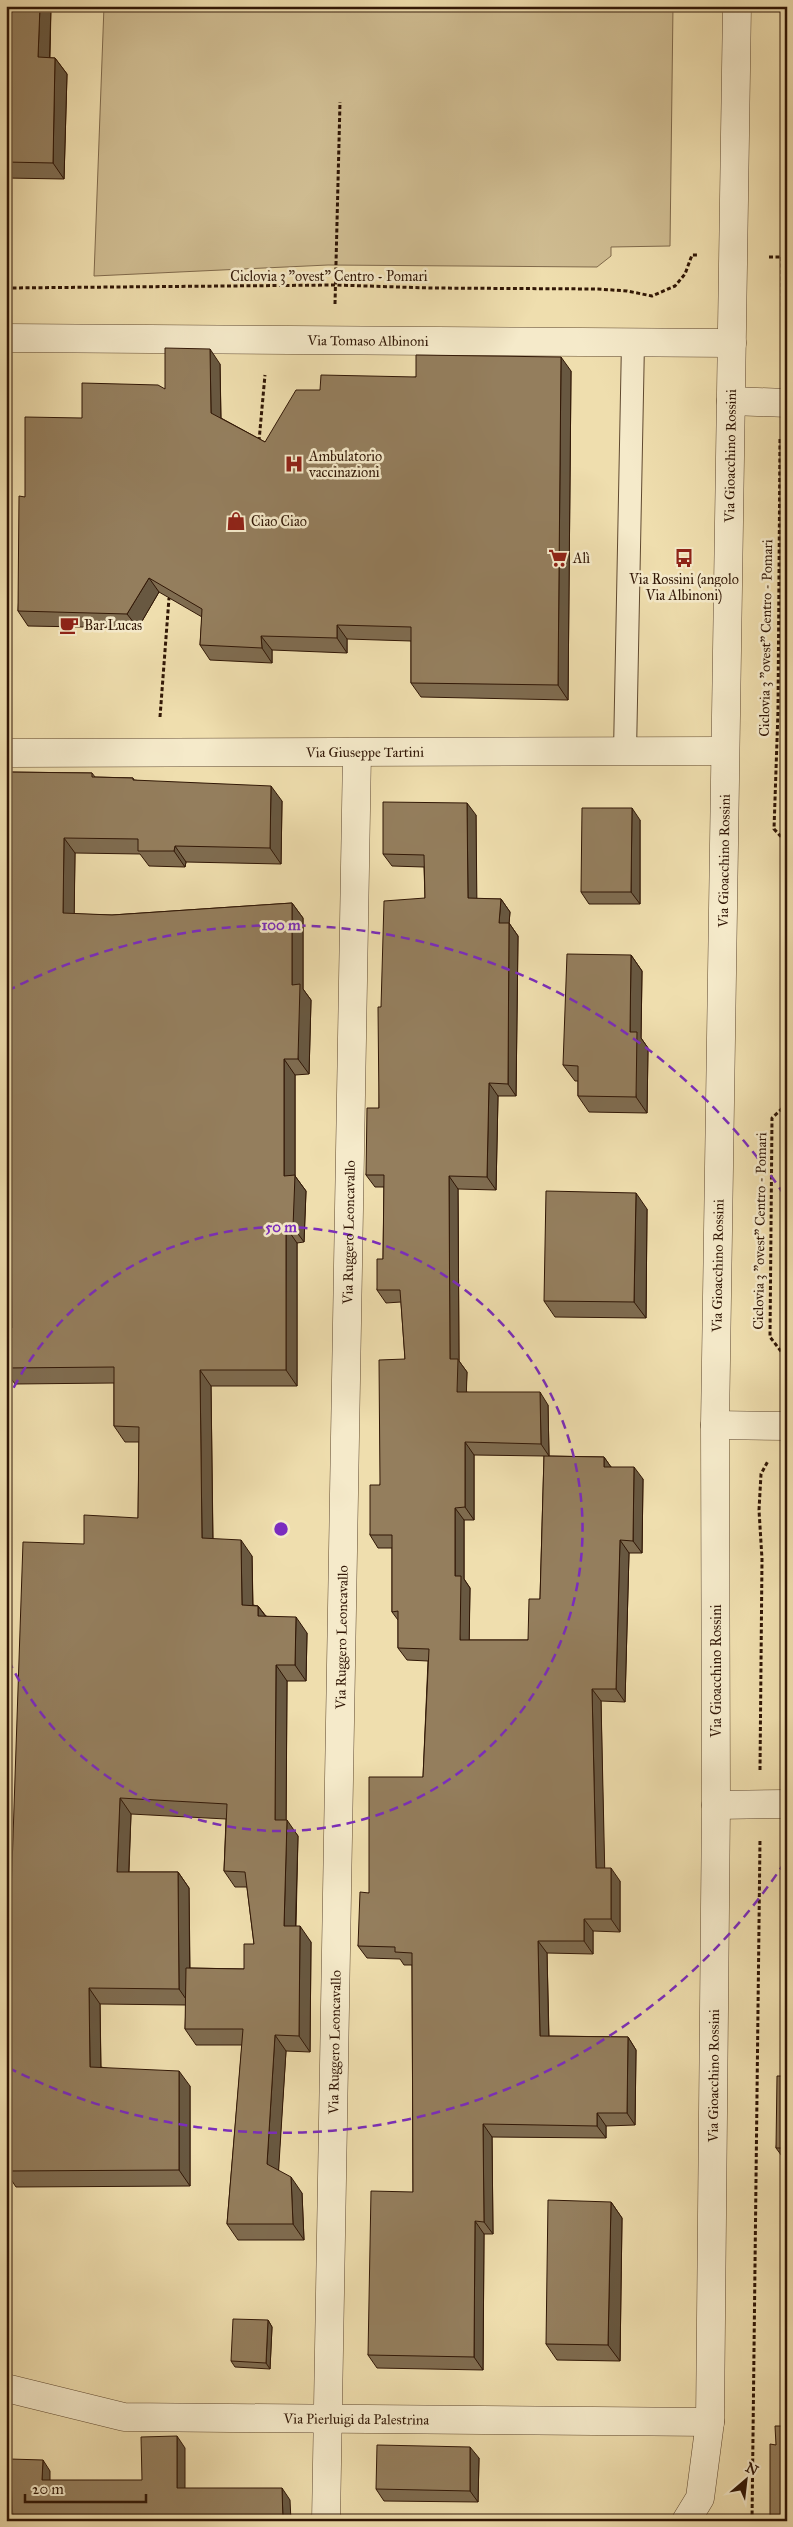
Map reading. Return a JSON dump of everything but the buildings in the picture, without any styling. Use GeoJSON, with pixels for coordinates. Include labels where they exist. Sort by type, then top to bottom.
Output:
{"type":"FeatureCollection","features":[{"type":"Feature","properties":{"kind":"street","name":"Via Gioacchino Rossini"},"geometry":{"type":"LineString","coordinates":[[686,2521],[700,2498],[710,2422],[716,1805],[715,1425],[737,6]]}},
{"type":"Feature","properties":{"kind":"street","name":"Via Tomaso Albinoni"},"geometry":{"type":"LineString","coordinates":[[6,338],[732,343]]}},
{"type":"Feature","properties":{"kind":"street"},"geometry":{"type":"LineString","coordinates":[[731,401],[785,390]]}},
{"type":"Feature","properties":{"kind":"street","name":"Via Giuseppe Tartini"},"geometry":{"type":"LineString","coordinates":[[6,753],[724,752]]}},
{"type":"Feature","properties":{"kind":"street","name":"Via Ruggero Leoncavallo"},"geometry":{"type":"LineString","coordinates":[[326,2521],[326,2420],[357,753]]}},
{"type":"Feature","properties":{"kind":"street"},"geometry":{"type":"LineString","coordinates":[[715,1425],[787,1426]]}},
{"type":"Feature","properties":{"kind":"street"},"geometry":{"type":"LineString","coordinates":[[716,1805],[774,1805]]}},
{"type":"Feature","properties":{"kind":"street","name":"Via Pierluigi da Palestrina"},"geometry":{"type":"LineString","coordinates":[[6,2388],[124,2417],[710,2422]]}},
{"type":"Feature","properties":{"kind":"lane"},"geometry":{"type":"LineString","coordinates":[[625,752],[633,342]]}},
{"type":"Feature","properties":{"kind":"path"},"geometry":{"type":"LineString","coordinates":[[334,340],[340,102]]}},
{"type":"Feature","properties":{"kind":"path","name":"Ciclovia 3 \"ovest\" Centro - Pomari"},"geometry":{"type":"LineString","coordinates":[[6,288],[335,285],[430,288],[598,289],[627,291],[652,296],[675,286],[685,274],[692,254]]}},
{"type":"Feature","properties":{"kind":"path"},"geometry":{"type":"LineString","coordinates":[[782,257],[785,390]]}},
{"type":"Feature","properties":{"kind":"path"},"geometry":{"type":"LineString","coordinates":[[258,450],[269,340]]}},
{"type":"Feature","properties":{"kind":"path","name":"Ciclovia 3 \"ovest\" Centro - Pomari"},"geometry":{"type":"LineString","coordinates":[[781,435],[778,711],[774,829],[787,843]]}},
{"type":"Feature","properties":{"kind":"path"},"geometry":{"type":"LineString","coordinates":[[157,753],[169,598]]}},
{"type":"Feature","properties":{"kind":"path","name":"Ciclovia 3 \"ovest\" Centro - Pomari"},"geometry":{"type":"LineString","coordinates":[[787,1104],[772,1118],[770,1337],[787,1358]]}},
{"type":"Feature","properties":{"kind":"path"},"geometry":{"type":"LineString","coordinates":[[752,2521],[774,1805],[759,1510],[761,1474],[769,1460]]}},
{"type":"Feature","properties":{"kind":"shaded area"},"geometry":{"type":"Polygon","coordinates":[[[104,6],[673,6],[670,246],[611,247],[611,256],[597,267],[328,265],[94,276],[104,6]]]}},
{"type":"Feature","properties":{"kind":"place","name":"Ambulatorio vaccinazioni"},"geometry":{"type":"Point","coordinates":[294,464]}},
{"type":"Feature","properties":{"kind":"place","name":"Ciao Ciao"},"geometry":{"type":"Point","coordinates":[236,521]}},
{"type":"Feature","properties":{"kind":"place","name":"Alì"},"geometry":{"type":"Point","coordinates":[558,558]}},
{"type":"Feature","properties":{"kind":"place","name":"Via Rossini (angolo Via Albinoni)"},"geometry":{"type":"Point","coordinates":[684,558]}},
{"type":"Feature","properties":{"kind":"place","name":"Bar Lucas"},"geometry":{"type":"Point","coordinates":[69,625]}}]}
